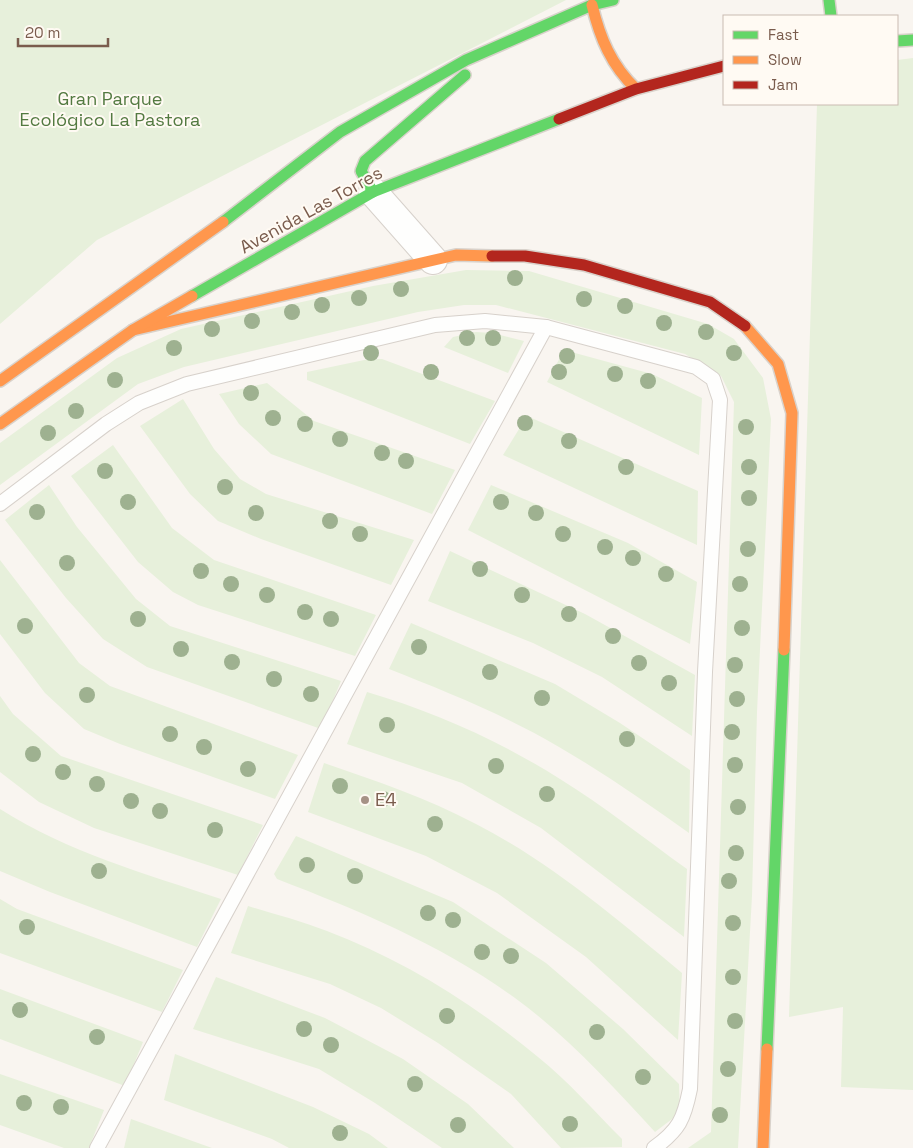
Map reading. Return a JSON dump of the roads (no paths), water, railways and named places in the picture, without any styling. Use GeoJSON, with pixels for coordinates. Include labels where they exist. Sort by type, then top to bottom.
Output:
{"type":"FeatureCollection","features":[{"type":"Feature","properties":{"kind":"street","name":"Avenida Las Torres"},"geometry":{"type":"LineString","coordinates":[[0,381],[221,223],[340,132],[466,60],[592,5],[613,0]]}},
{"type":"Feature","properties":{"kind":"street"},"geometry":{"type":"LineString","coordinates":[[829,0],[831,15]]}},
{"type":"Feature","properties":{"kind":"street"},"geometry":{"type":"LineString","coordinates":[[592,5],[601,39],[610,60],[621,76],[636,89]]}},
{"type":"Feature","properties":{"kind":"street"},"geometry":{"type":"LineString","coordinates":[[898,41],[913,40]]}},
{"type":"Feature","properties":{"kind":"street"},"geometry":{"type":"LineString","coordinates":[[433,260],[373,192],[361,170],[364,161],[500,45]]}},
{"type":"Feature","properties":{"kind":"street","name":"Avenida Las Torres"},"geometry":{"type":"LineString","coordinates":[[0,424],[132,330],[373,192],[636,89],[723,66]]}},
{"type":"Feature","properties":{"kind":"street"},"geometry":{"type":"LineString","coordinates":[[132,330],[456,255],[525,256],[584,265],[710,302],[748,328],[778,364],[792,413],[792,458],[763,1148]]}},
{"type":"Feature","properties":{"kind":"lane"},"geometry":{"type":"LineString","coordinates":[[0,504],[106,424],[140,403],[187,384],[435,325],[485,320],[546,326],[696,367],[713,379],[720,400],[705,672],[690,1089],[684,1116],[669,1137],[654,1148]]}},
{"type":"Feature","properties":{"kind":"lane"},"geometry":{"type":"LineString","coordinates":[[97,1148],[546,326]]}},
{"type":"Feature","properties":{"kind":"place","name":"E4"},"geometry":{"type":"Point","coordinates":[365,800]}},
{"type":"Feature","properties":{"kind":"park label","name":"Gran Parque Ecológico La Pastora"},"geometry":{"type":"Point","coordinates":[110,109]}}]}
